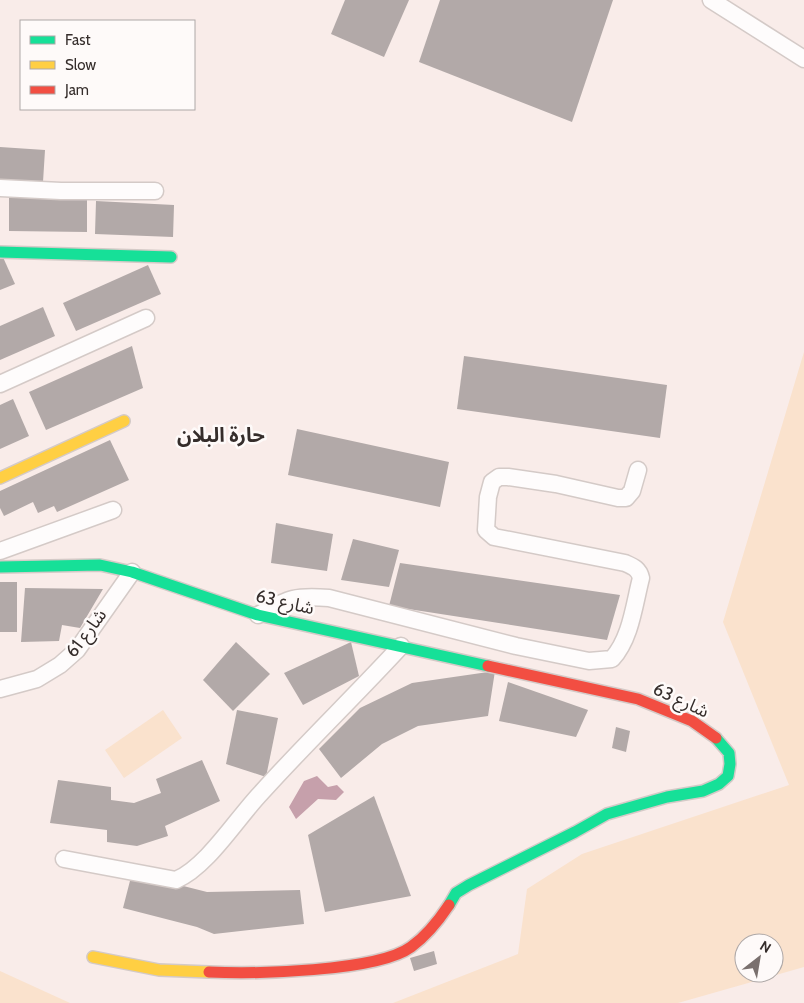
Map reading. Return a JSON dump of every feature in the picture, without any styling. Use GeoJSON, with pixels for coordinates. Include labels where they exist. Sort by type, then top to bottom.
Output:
{"type":"FeatureCollection","features":[{"type":"Feature","properties":{"kind":"street"},"geometry":{"type":"LineString","coordinates":[[711,0],[804,59]]}},
{"type":"Feature","properties":{"kind":"street"},"geometry":{"type":"LineString","coordinates":[[0,188],[61,191],[155,190]]}},
{"type":"Feature","properties":{"kind":"street"},"geometry":{"type":"LineString","coordinates":[[0,252],[171,257]]}},
{"type":"Feature","properties":{"kind":"street"},"geometry":{"type":"LineString","coordinates":[[0,384],[146,318]]}},
{"type":"Feature","properties":{"kind":"street"},"geometry":{"type":"LineString","coordinates":[[0,478],[124,421]]}},
{"type":"Feature","properties":{"kind":"street"},"geometry":{"type":"LineString","coordinates":[[258,615],[286,600],[305,596],[329,598],[516,646],[589,661],[612,659],[620,651],[625,640],[641,578],[640,572],[625,563],[494,537],[486,530],[487,506],[492,482],[499,478],[508,477],[556,484],[618,498],[626,498],[630,495],[638,470]]}},
{"type":"Feature","properties":{"kind":"street"},"geometry":{"type":"LineString","coordinates":[[0,551],[113,510]]}},
{"type":"Feature","properties":{"kind":"street","name":"شارع 63"},"geometry":{"type":"LineString","coordinates":[[0,567],[100,565],[132,572],[258,615],[638,699],[692,721],[720,741],[730,753],[728,776],[719,784],[703,791],[667,797],[608,814],[469,885],[456,893],[447,908],[429,930],[410,948],[386,959],[332,968],[231,973],[159,970],[93,957]]}},
{"type":"Feature","properties":{"kind":"street","name":"شارع 61"},"geometry":{"type":"LineString","coordinates":[[0,689],[37,679],[60,665],[78,650],[132,572]]}},
{"type":"Feature","properties":{"kind":"street"},"geometry":{"type":"LineString","coordinates":[[64,859],[176,880],[185,876],[203,862],[260,793],[401,646]]}},
{"type":"Feature","properties":{"kind":"shaded area"},"geometry":{"type":"Polygon","coordinates":[[[804,352],[804,967],[784,973],[784,933],[734,933],[734,983],[748,983],[678,1003],[393,1003],[518,954],[527,889],[582,854],[789,785],[723,622],[804,352]]]}},
{"type":"Feature","properties":{"kind":"shaded area"},"geometry":{"type":"Polygon","coordinates":[[[163,710],[182,738],[124,778],[105,750],[163,710]]]}},
{"type":"Feature","properties":{"kind":"shaded area"},"geometry":{"type":"Polygon","coordinates":[[[317,776],[328,787],[337,785],[344,792],[336,800],[318,799],[296,819],[289,807],[304,781],[317,776]]]}},
{"type":"Feature","properties":{"kind":"shaded area"},"geometry":{"type":"Polygon","coordinates":[[[0,971],[70,1003],[0,1003],[0,971]]]}},
{"type":"Feature","properties":{"kind":"building"},"geometry":{"type":"Polygon","coordinates":[[[345,0],[409,0],[384,57],[331,34],[345,0]]]}},
{"type":"Feature","properties":{"kind":"building"},"geometry":{"type":"Polygon","coordinates":[[[440,0],[613,0],[572,122],[419,62],[440,0]]]}},
{"type":"Feature","properties":{"kind":"building"},"geometry":{"type":"Polygon","coordinates":[[[0,147],[45,150],[43,182],[0,179],[0,147]]]}},
{"type":"Feature","properties":{"kind":"building"},"geometry":{"type":"Polygon","coordinates":[[[9,197],[87,199],[87,232],[9,231],[9,197]]]}},
{"type":"Feature","properties":{"kind":"building"},"geometry":{"type":"Polygon","coordinates":[[[96,201],[174,205],[173,237],[95,234],[96,201]]]}},
{"type":"Feature","properties":{"kind":"building"},"geometry":{"type":"Polygon","coordinates":[[[2,255],[15,284],[0,290],[0,256],[2,255]]]}},
{"type":"Feature","properties":{"kind":"building"},"geometry":{"type":"Polygon","coordinates":[[[148,265],[161,294],[76,331],[63,303],[148,265]]]}},
{"type":"Feature","properties":{"kind":"building"},"geometry":{"type":"Polygon","coordinates":[[[43,307],[55,336],[0,360],[0,326],[43,307]]]}},
{"type":"Feature","properties":{"kind":"building"},"geometry":{"type":"Polygon","coordinates":[[[132,346],[143,388],[46,430],[29,392],[132,346]]]}},
{"type":"Feature","properties":{"kind":"building"},"geometry":{"type":"Polygon","coordinates":[[[464,356],[667,385],[660,438],[457,409],[464,356]]]}},
{"type":"Feature","properties":{"kind":"building"},"geometry":{"type":"Polygon","coordinates":[[[13,399],[29,436],[0,449],[0,405],[13,399]]]}},
{"type":"Feature","properties":{"kind":"building"},"geometry":{"type":"Polygon","coordinates":[[[297,429],[449,462],[440,507],[288,475],[297,429]]]}},
{"type":"Feature","properties":{"kind":"building"},"geometry":{"type":"Polygon","coordinates":[[[110,440],[129,480],[57,512],[54,506],[38,513],[33,502],[4,516],[0,508],[0,491],[110,440]]]}},
{"type":"Feature","properties":{"kind":"building"},"geometry":{"type":"Polygon","coordinates":[[[276,523],[333,534],[327,571],[271,563],[276,523]]]}},
{"type":"Feature","properties":{"kind":"building"},"geometry":{"type":"Polygon","coordinates":[[[353,539],[399,550],[389,587],[341,580],[353,539]]]}},
{"type":"Feature","properties":{"kind":"building"},"geometry":{"type":"Polygon","coordinates":[[[400,563],[620,595],[607,640],[389,606],[400,563]]]}},
{"type":"Feature","properties":{"kind":"building"},"geometry":{"type":"Polygon","coordinates":[[[0,582],[17,582],[17,632],[0,632],[0,582]]]}},
{"type":"Feature","properties":{"kind":"building"},"geometry":{"type":"Polygon","coordinates":[[[25,588],[103,589],[80,628],[62,625],[59,641],[21,642],[25,588]]]}},
{"type":"Feature","properties":{"kind":"building"},"geometry":{"type":"Polygon","coordinates":[[[236,642],[270,674],[233,711],[203,680],[236,642]]]}},
{"type":"Feature","properties":{"kind":"building"},"geometry":{"type":"Polygon","coordinates":[[[351,642],[359,676],[303,705],[284,673],[351,642]]]}},
{"type":"Feature","properties":{"kind":"building"},"geometry":{"type":"Polygon","coordinates":[[[495,671],[488,716],[418,726],[382,744],[341,778],[319,749],[360,708],[412,683],[495,671]]]}},
{"type":"Feature","properties":{"kind":"building"},"geometry":{"type":"Polygon","coordinates":[[[508,682],[588,710],[576,737],[499,721],[508,682]]]}},
{"type":"Feature","properties":{"kind":"building"},"geometry":{"type":"Polygon","coordinates":[[[237,710],[278,718],[266,777],[226,764],[237,710]]]}},
{"type":"Feature","properties":{"kind":"building"},"geometry":{"type":"Polygon","coordinates":[[[616,727],[630,731],[626,752],[612,748],[616,727]]]}},
{"type":"Feature","properties":{"kind":"building"},"geometry":{"type":"Polygon","coordinates":[[[202,760],[220,801],[165,826],[168,836],[137,846],[107,842],[107,830],[50,823],[58,780],[111,787],[111,800],[134,803],[161,793],[156,779],[202,760]]]}},
{"type":"Feature","properties":{"kind":"building"},"geometry":{"type":"Polygon","coordinates":[[[374,796],[411,896],[325,912],[308,835],[374,796]]]}},
{"type":"Feature","properties":{"kind":"building"},"geometry":{"type":"Polygon","coordinates":[[[132,873],[207,892],[300,890],[304,924],[214,934],[197,927],[123,908],[132,873]]]}},
{"type":"Feature","properties":{"kind":"building"},"geometry":{"type":"Polygon","coordinates":[[[434,951],[437,964],[414,971],[410,958],[434,951]]]}},
{"type":"Feature","properties":{"kind":"traffic: fast"},"geometry":{"type":"LineString","coordinates":[[0,252],[171,257]]}},
{"type":"Feature","properties":{"kind":"traffic: fast"},"geometry":{"type":"LineString","coordinates":[[0,567],[100,565],[132,572],[258,615],[488,666]]}},
{"type":"Feature","properties":{"kind":"traffic: fast"},"geometry":{"type":"LineString","coordinates":[[449,905],[456,893],[469,885],[607,814],[667,797],[703,791],[719,784],[728,776],[730,764],[729,753],[716,738]]}},
{"type":"Feature","properties":{"kind":"traffic: slow"},"geometry":{"type":"LineString","coordinates":[[0,478],[124,421]]}},
{"type":"Feature","properties":{"kind":"traffic: slow"},"geometry":{"type":"LineString","coordinates":[[93,957],[159,970],[209,972]]}},
{"type":"Feature","properties":{"kind":"traffic: jam"},"geometry":{"type":"LineString","coordinates":[[488,666],[638,699],[692,721],[716,738]]}},
{"type":"Feature","properties":{"kind":"traffic: jam"},"geometry":{"type":"LineString","coordinates":[[209,972],[283,972],[371,962],[394,955],[411,947],[436,922],[449,905]]}},
{"type":"Feature","properties":{"kind":"district","name":"حارة البلان"},"geometry":{"type":"Point","coordinates":[221,435]}}]}
